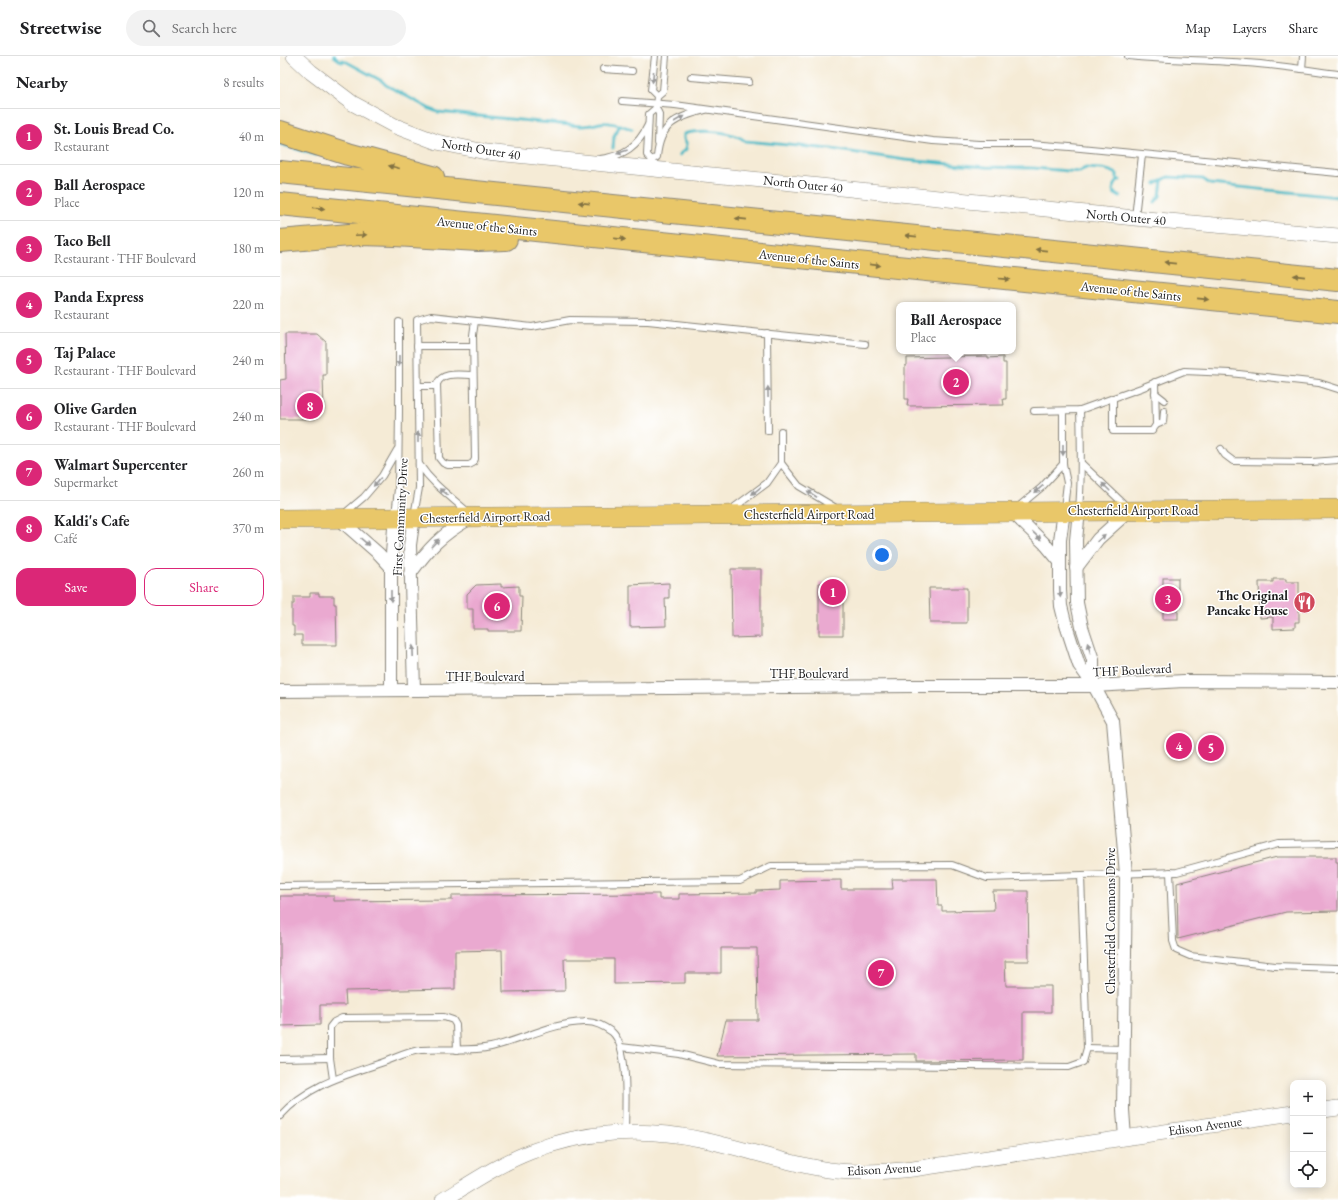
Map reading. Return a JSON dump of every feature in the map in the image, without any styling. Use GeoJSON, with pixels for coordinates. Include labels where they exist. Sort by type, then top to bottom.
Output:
{"type":"FeatureCollection","features":[{"type":"Feature","properties":{"kind":"highway"},"geometry":{"type":"LineString","coordinates":[[280,132],[356,156],[422,173],[485,193]]}},
{"type":"Feature","properties":{"kind":"highway"},"geometry":{"type":"LineString","coordinates":[[280,172],[1338,280]]}},
{"type":"Feature","properties":{"kind":"highway","name":"Avenue of the Saints"},"geometry":{"type":"LineString","coordinates":[[280,204],[581,236],[1338,312]]}},
{"type":"Feature","properties":{"kind":"highway"},"geometry":{"type":"LineString","coordinates":[[280,241],[361,234],[478,240],[581,236]]}},
{"type":"Feature","properties":{"kind":"main road","name":"Chesterfield Airport Road"},"geometry":{"type":"LineString","coordinates":[[280,519],[395,516],[414,518],[1338,509]]}},
{"type":"Feature","properties":{"kind":"street","name":"North Outer 40"},"geometry":{"type":"LineString","coordinates":[[294,56],[311,72],[352,103],[402,128],[437,142],[486,152],[565,160],[651,165],[1135,218],[1338,236]]}},
{"type":"Feature","properties":{"kind":"street"},"geometry":{"type":"LineString","coordinates":[[1076,568],[1098,539],[1130,510]]}},
{"type":"Feature","properties":{"kind":"street","name":"Chesterfield Commons Drive"},"geometry":{"type":"LineString","coordinates":[[1071,511],[1060,540],[1061,606],[1079,664],[1094,686],[1113,721],[1126,874],[1123,1110],[1125,1138]]}},
{"type":"Feature","properties":{"kind":"street","name":"Chesterfield Commons Drive"},"geometry":{"type":"LineString","coordinates":[[1071,511],[1076,540],[1078,603],[1082,626],[1093,660],[1094,686]]}},
{"type":"Feature","properties":{"kind":"street"},"geometry":{"type":"LineString","coordinates":[[1012,512],[1045,544],[1060,562]]}},
{"type":"Feature","properties":{"kind":"street","name":"First Community Drive"},"geometry":{"type":"LineString","coordinates":[[391,690],[391,567],[395,516]]}},
{"type":"Feature","properties":{"kind":"street"},"geometry":{"type":"LineString","coordinates":[[410,574],[425,554],[440,538],[473,517]]}},
{"type":"Feature","properties":{"kind":"street"},"geometry":{"type":"LineString","coordinates":[[338,518],[379,554],[391,567]]}},
{"type":"Feature","properties":{"kind":"street","name":"First Community Drive"},"geometry":{"type":"LineString","coordinates":[[414,518],[410,545],[414,690]]}},
{"type":"Feature","properties":{"kind":"street","name":"THF Boulevard"},"geometry":{"type":"LineString","coordinates":[[280,691],[1094,686],[1184,681],[1338,682]]}},
{"type":"Feature","properties":{"kind":"street"},"geometry":{"type":"LineString","coordinates":[[1326,1110],[1338,1108]]}},
{"type":"Feature","properties":{"kind":"street","name":"Edison Avenue"},"geometry":{"type":"LineString","coordinates":[[443,1200],[493,1169],[529,1152],[552,1144],[578,1138],[625,1132],[675,1135],[724,1144],[807,1166],[830,1170],[872,1172],[913,1169],[1290,1113]]}},
{"type":"Feature","properties":{"kind":"lane"},"geometry":{"type":"LineString","coordinates":[[655,56],[651,90],[657,96]]}},
{"type":"Feature","properties":{"kind":"lane"},"geometry":{"type":"LineString","coordinates":[[651,165],[657,157],[660,114],[656,106],[657,96],[663,90],[666,56]]}},
{"type":"Feature","properties":{"kind":"lane"},"geometry":{"type":"LineString","coordinates":[[1128,56],[1165,60],[1208,60],[1251,63],[1338,74]]}},
{"type":"Feature","properties":{"kind":"lane"},"geometry":{"type":"LineString","coordinates":[[1302,69],[1303,56]]}},
{"type":"Feature","properties":{"kind":"lane"},"geometry":{"type":"LineString","coordinates":[[603,69],[632,72]]}},
{"type":"Feature","properties":{"kind":"lane"},"geometry":{"type":"LineString","coordinates":[[691,77],[749,82]]}},
{"type":"Feature","properties":{"kind":"lane"},"geometry":{"type":"LineString","coordinates":[[622,101],[641,101],[656,106],[675,105],[933,141],[979,144],[1038,145],[1338,173]]}},
{"type":"Feature","properties":{"kind":"lane"},"geometry":{"type":"LineString","coordinates":[[651,165],[648,155],[648,125],[649,114],[656,106]]}},
{"type":"Feature","properties":{"kind":"lane"},"geometry":{"type":"LineString","coordinates":[[658,143],[668,126],[676,119],[685,115],[708,110]]}},
{"type":"Feature","properties":{"kind":"lane"},"geometry":{"type":"LineString","coordinates":[[565,160],[602,158],[630,149],[643,134],[648,125]]}},
{"type":"Feature","properties":{"kind":"lane"},"geometry":{"type":"LineString","coordinates":[[1135,218],[1142,155]]}},
{"type":"Feature","properties":{"kind":"lane","name":"First Community Drive"},"geometry":{"type":"LineString","coordinates":[[414,518],[419,488],[417,320],[431,316],[475,321]]}},
{"type":"Feature","properties":{"kind":"lane"},"geometry":{"type":"LineString","coordinates":[[474,375],[444,375],[439,378],[437,386],[438,458],[443,463],[448,465],[469,465],[473,463],[475,459],[474,375],[473,346],[475,321],[532,327],[570,320],[648,321],[865,344]]}},
{"type":"Feature","properties":{"kind":"lane","name":"First Community Drive"},"geometry":{"type":"LineString","coordinates":[[395,516],[398,489],[400,405],[399,322]]}},
{"type":"Feature","properties":{"kind":"lane"},"geometry":{"type":"LineString","coordinates":[[766,334],[768,431]]}},
{"type":"Feature","properties":{"kind":"lane"},"geometry":{"type":"LineString","coordinates":[[417,346],[473,346]]}},
{"type":"Feature","properties":{"kind":"lane"},"geometry":{"type":"LineString","coordinates":[[1034,411],[1080,410],[1184,371],[1230,372],[1319,382],[1338,389]]}},
{"type":"Feature","properties":{"kind":"lane"},"geometry":{"type":"LineString","coordinates":[[1155,382],[1156,425]]}},
{"type":"Feature","properties":{"kind":"lane"},"geometry":{"type":"LineString","coordinates":[[418,386],[437,386]]}},
{"type":"Feature","properties":{"kind":"lane"},"geometry":{"type":"LineString","coordinates":[[1155,393],[1164,400]]}},
{"type":"Feature","properties":{"kind":"lane"},"geometry":{"type":"LineString","coordinates":[[1113,398],[1113,431],[1152,431],[1156,425],[1163,422],[1164,411]]}},
{"type":"Feature","properties":{"kind":"lane"},"geometry":{"type":"LineString","coordinates":[[1063,410],[1063,464],[1071,511]]}},
{"type":"Feature","properties":{"kind":"lane"},"geometry":{"type":"LineString","coordinates":[[1071,511],[1081,485],[1082,464],[1080,410]]}},
{"type":"Feature","properties":{"kind":"lane"},"geometry":{"type":"LineString","coordinates":[[726,514],[767,482],[781,463],[781,431]]}},
{"type":"Feature","properties":{"kind":"lane"},"geometry":{"type":"LineString","coordinates":[[338,518],[364,497],[382,476],[398,449]]}},
{"type":"Feature","properties":{"kind":"lane"},"geometry":{"type":"LineString","coordinates":[[1221,449],[1225,455],[1233,461],[1312,462],[1338,460]]}},
{"type":"Feature","properties":{"kind":"lane"},"geometry":{"type":"LineString","coordinates":[[418,463],[428,478],[438,488],[451,497],[473,517]]}},
{"type":"Feature","properties":{"kind":"lane"},"geometry":{"type":"LineString","coordinates":[[781,463],[799,486],[846,514]]}},
{"type":"Feature","properties":{"kind":"lane"},"geometry":{"type":"LineString","coordinates":[[1012,512],[1042,487],[1063,464]]}},
{"type":"Feature","properties":{"kind":"lane"},"geometry":{"type":"LineString","coordinates":[[1082,464],[1130,510]]}},
{"type":"Feature","properties":{"kind":"lane"},"geometry":{"type":"LineString","coordinates":[[280,886],[740,881],[771,866],[952,864],[987,878],[1081,876],[1170,872],[1187,869],[1279,844],[1338,844]]}},
{"type":"Feature","properties":{"kind":"lane"},"geometry":{"type":"LineString","coordinates":[[1170,872],[1173,941],[1176,950],[1190,956],[1275,966],[1338,968]]}},
{"type":"Feature","properties":{"kind":"lane"},"geometry":{"type":"LineString","coordinates":[[621,1046],[679,1054],[719,1064],[1069,1067],[1083,1062],[1087,1048],[1081,876]]}},
{"type":"Feature","properties":{"kind":"lane"},"geometry":{"type":"LineString","coordinates":[[333,1079],[330,1058],[330,1027],[334,1022],[342,1018],[448,1018],[453,1020],[456,1025],[457,1050]]}},
{"type":"Feature","properties":{"kind":"lane"},"geometry":{"type":"LineString","coordinates":[[280,1116],[297,1099],[333,1079],[420,1050],[457,1050],[491,1047],[569,1024],[586,1021],[601,1025],[614,1034],[621,1046],[624,1061],[625,1132]]}},
{"type":"Feature","properties":{"kind":"lane"},"geometry":{"type":"LineString","coordinates":[[1087,1048],[1124,1049]]}},
{"type":"Feature","properties":{"kind":"lane"},"geometry":{"type":"LineString","coordinates":[[280,1059],[330,1058]]}},
{"type":"Feature","properties":{"kind":"building"},"geometry":{"type":"Polygon","coordinates":[[[285,334],[317,334],[326,342],[326,375],[323,375],[324,410],[315,419],[280,419],[280,380],[286,379],[285,334]]]}},
{"type":"Feature","properties":{"kind":"building"},"geometry":{"type":"Polygon","coordinates":[[[988,356],[988,358],[1003,357],[1003,363],[1006,363],[1006,399],[1003,399],[1004,405],[907,406],[908,399],[905,399],[905,365],[907,365],[907,358],[988,356]]]}},
{"type":"Feature","properties":{"kind":"building"},"geometry":{"type":"Polygon","coordinates":[[[731,569],[761,569],[761,637],[732,638],[731,569]]]}},
{"type":"Feature","properties":{"kind":"building"},"geometry":{"type":"Polygon","coordinates":[[[1163,578],[1178,578],[1178,619],[1163,619],[1163,578]]]}},
{"type":"Feature","properties":{"kind":"building"},"geometry":{"type":"Polygon","coordinates":[[[1273,579],[1286,579],[1286,582],[1299,582],[1299,596],[1308,596],[1309,610],[1299,610],[1299,622],[1295,622],[1295,628],[1273,629],[1273,617],[1260,618],[1259,582],[1273,582],[1273,579]]]}},
{"type":"Feature","properties":{"kind":"building"},"geometry":{"type":"Polygon","coordinates":[[[669,583],[669,598],[665,598],[666,626],[630,627],[630,585],[669,583]]]}},
{"type":"Feature","properties":{"kind":"building"},"geometry":{"type":"Polygon","coordinates":[[[819,583],[838,583],[838,597],[843,597],[843,635],[819,635],[819,583]]]}},
{"type":"Feature","properties":{"kind":"building"},"geometry":{"type":"Polygon","coordinates":[[[501,584],[501,587],[519,586],[519,596],[522,596],[521,631],[488,631],[488,629],[473,629],[473,609],[467,609],[467,594],[476,585],[501,584]]]}},
{"type":"Feature","properties":{"kind":"building"},"geometry":{"type":"Polygon","coordinates":[[[929,588],[967,588],[967,623],[930,623],[929,588]]]}},
{"type":"Feature","properties":{"kind":"building"},"geometry":{"type":"Polygon","coordinates":[[[310,593],[319,593],[319,596],[334,596],[334,604],[336,604],[337,645],[302,645],[302,635],[294,635],[294,626],[292,626],[292,604],[294,604],[294,597],[310,597],[310,593]]]}},
{"type":"Feature","properties":{"kind":"building"},"geometry":{"type":"Polygon","coordinates":[[[1277,857],[1336,857],[1336,862],[1338,862],[1338,911],[1286,912],[1178,939],[1177,883],[1277,857]]]}},
{"type":"Feature","properties":{"kind":"building"},"geometry":{"type":"Polygon","coordinates":[[[892,879],[937,879],[938,906],[942,906],[942,911],[994,910],[993,891],[1028,891],[1029,961],[1005,961],[1006,986],[1051,986],[1051,1012],[1023,1012],[1023,1060],[916,1061],[916,1054],[717,1056],[726,1020],[758,1020],[757,948],[721,948],[721,973],[685,973],[685,983],[614,984],[614,959],[564,959],[565,991],[503,992],[502,950],[455,951],[455,989],[345,991],[346,1005],[320,1005],[320,1025],[280,1026],[280,896],[334,896],[334,901],[452,900],[452,895],[659,894],[659,899],[679,899],[679,894],[756,893],[756,891],[780,890],[780,881],[841,880],[841,889],[893,889],[892,879]]]}},
{"type":"Feature","properties":{"kind":"waterway"},"geometry":{"type":"LineString","coordinates":[[334,56],[342,62],[343,60],[382,81],[386,85],[438,112],[581,126],[608,123],[632,129]]}},
{"type":"Feature","properties":{"kind":"waterway"},"geometry":{"type":"LineString","coordinates":[[613,148],[614,136],[620,125]]}},
{"type":"Feature","properties":{"kind":"waterway"},"geometry":{"type":"LineString","coordinates":[[679,155],[686,149],[687,144],[684,139],[684,134],[690,132],[707,131],[733,135],[745,141],[831,149],[905,160],[986,167],[1033,168],[1080,172],[1085,168],[1102,169],[1117,174],[1117,180],[1120,180]]}},
{"type":"Feature","properties":{"kind":"waterway"},"geometry":{"type":"LineString","coordinates":[[280,144],[316,155]]}},
{"type":"Feature","properties":{"kind":"waterway"},"geometry":{"type":"LineString","coordinates":[[1156,184],[1168,177],[1203,179],[1210,184],[1338,197]]}},
{"type":"Feature","properties":{"kind":"waterway"},"geometry":{"type":"LineString","coordinates":[[1117,180],[1113,190],[1115,194],[1120,197]]}},
{"type":"Feature","properties":{"kind":"waterway"},"geometry":{"type":"LineString","coordinates":[[1155,202],[1160,196],[1162,181]]}},
{"type":"Feature","properties":{"kind":"place","name":"Ball Aerospace"},"geometry":{"type":"Point","coordinates":[956,382]}},
{"type":"Feature","properties":{"kind":"place","name":"Kaldi's Cafe"},"geometry":{"type":"Point","coordinates":[310,406]}},
{"type":"Feature","properties":{"kind":"place","name":"St. Louis Bread Co."},"geometry":{"type":"Point","coordinates":[833,592]}},
{"type":"Feature","properties":{"kind":"place","name":"Taco Bell"},"geometry":{"type":"Point","coordinates":[1168,599]}},
{"type":"Feature","properties":{"kind":"place","name":"The Original Pancake House"},"geometry":{"type":"Point","coordinates":[1304,602]}},
{"type":"Feature","properties":{"kind":"place","name":"Olive Garden"},"geometry":{"type":"Point","coordinates":[497,606]}},
{"type":"Feature","properties":{"kind":"place","name":"Panda Express"},"geometry":{"type":"Point","coordinates":[1179,746]}},
{"type":"Feature","properties":{"kind":"place","name":"Taj Palace"},"geometry":{"type":"Point","coordinates":[1211,748]}},
{"type":"Feature","properties":{"kind":"place","name":"Walmart Supercenter"},"geometry":{"type":"Point","coordinates":[881,973]}}]}
